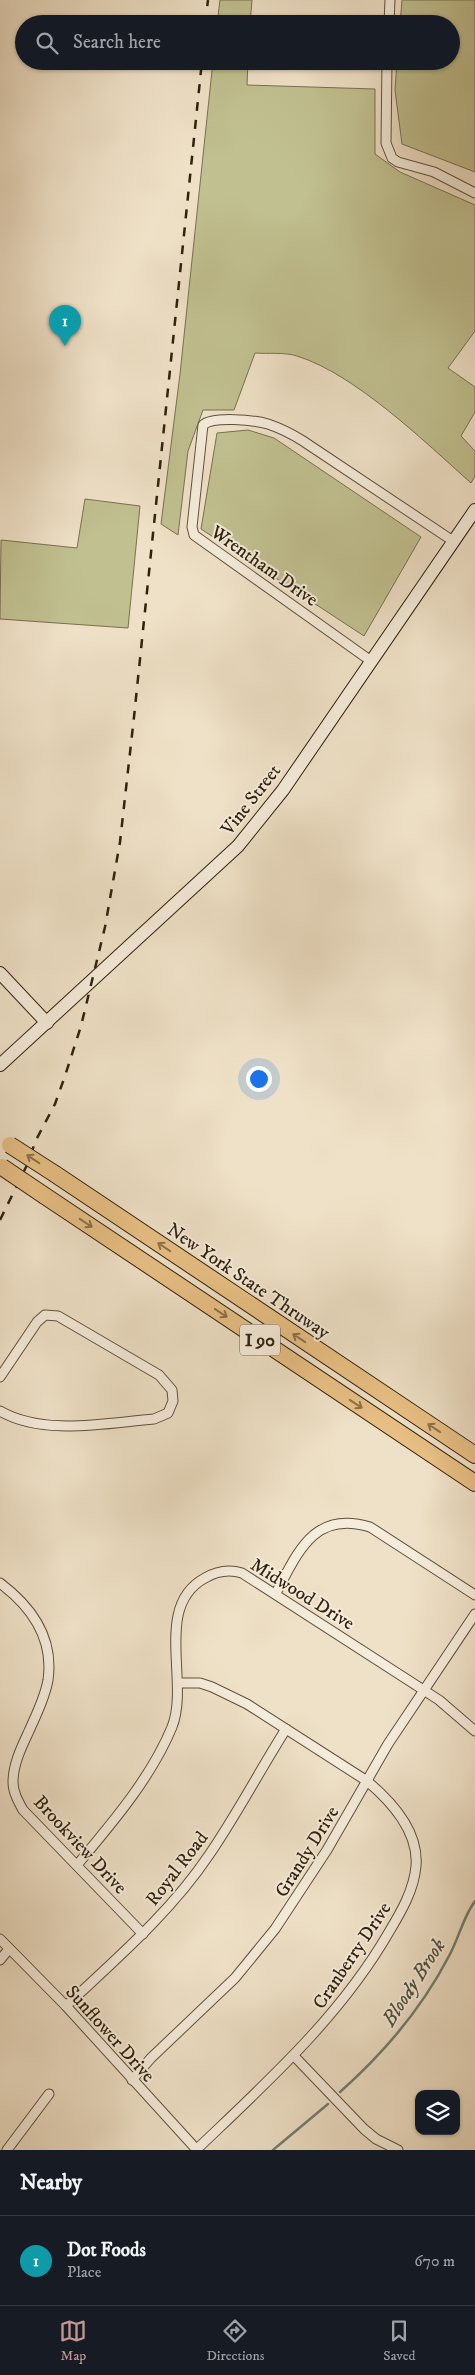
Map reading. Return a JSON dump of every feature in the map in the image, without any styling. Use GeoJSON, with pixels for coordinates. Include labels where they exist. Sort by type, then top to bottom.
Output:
{"type":"FeatureCollection","features":[{"type":"Feature","properties":{"kind":"highway","name":"New York State Thruway"},"geometry":{"type":"LineString","coordinates":[[5,1141],[475,1455]]}},
{"type":"Feature","properties":{"kind":"highway","name":"I 90"},"geometry":{"type":"LineString","coordinates":[[1,1167],[475,1483]]}},
{"type":"Feature","properties":{"kind":"street"},"geometry":{"type":"LineString","coordinates":[[389,15],[390,0]]}},
{"type":"Feature","properties":{"kind":"street"},"geometry":{"type":"LineString","coordinates":[[387,70],[386,143],[392,158],[398,162],[434,172],[475,193]]}},
{"type":"Feature","properties":{"kind":"street","name":"Wrentham Drive"},"geometry":{"type":"LineString","coordinates":[[371,661],[194,536],[192,527],[203,425],[207,421],[215,419],[259,422],[282,430],[303,440],[453,541]]}},
{"type":"Feature","properties":{"kind":"street","name":"Vine Street"},"geometry":{"type":"LineString","coordinates":[[0,1065],[238,846],[282,790],[475,510]]}},
{"type":"Feature","properties":{"kind":"street"},"geometry":{"type":"LineString","coordinates":[[0,973],[47,1023]]}},
{"type":"Feature","properties":{"kind":"street"},"geometry":{"type":"LineString","coordinates":[[0,1377],[37,1322],[45,1315],[53,1314],[77,1326],[158,1375],[172,1390],[173,1401],[168,1413],[154,1419],[57,1426],[25,1422],[0,1411]]}},
{"type":"Feature","properties":{"kind":"street"},"geometry":{"type":"LineString","coordinates":[[276,1594],[294,1560],[310,1537],[322,1528],[338,1523],[359,1524],[370,1527],[475,1595]]}},
{"type":"Feature","properties":{"kind":"street","name":"Midwood Drive"},"geometry":{"type":"LineString","coordinates":[[77,1865],[134,1793],[165,1744],[173,1725],[178,1707],[175,1633],[178,1611],[186,1594],[198,1581],[226,1570],[236,1571],[276,1594],[455,1712],[475,1731]]}},
{"type":"Feature","properties":{"kind":"street","name":"Brookview Drive"},"geometry":{"type":"LineString","coordinates":[[0,1582],[28,1607],[46,1640],[48,1654],[48,1680],[15,1765],[12,1782],[16,1796],[23,1810],[142,1934]]}},
{"type":"Feature","properties":{"kind":"street","name":"Grandy Drive"},"geometry":{"type":"LineString","coordinates":[[132,2080],[151,2058],[235,1978],[275,1929],[322,1858],[367,1780],[423,1691],[475,1614]]}},
{"type":"Feature","properties":{"kind":"street","name":"Cranberry Drive"},"geometry":{"type":"LineString","coordinates":[[178,1683],[200,1683],[247,1704],[367,1780],[384,1795],[399,1814],[410,1834],[415,1849],[416,1865],[414,1879],[404,1906],[358,1980],[328,2019],[294,2056],[197,2150]]}},
{"type":"Feature","properties":{"kind":"street","name":"Royal Road"},"geometry":{"type":"LineString","coordinates":[[66,2006],[142,1934],[209,1856],[286,1729]]}},
{"type":"Feature","properties":{"kind":"street","name":"Sunflower Drive"},"geometry":{"type":"LineString","coordinates":[[0,1939],[66,2006],[197,2150]]}},
{"type":"Feature","properties":{"kind":"street"},"geometry":{"type":"LineString","coordinates":[[0,1960],[9,1949]]}},
{"type":"Feature","properties":{"kind":"street"},"geometry":{"type":"LineString","coordinates":[[294,2056],[364,2129],[376,2139],[398,2150]]}},
{"type":"Feature","properties":{"kind":"street"},"geometry":{"type":"LineString","coordinates":[[7,2150],[49,2094]]}},
{"type":"Feature","properties":{"kind":"shaded area"},"geometry":{"type":"Polygon","coordinates":[[[220,0],[252,0],[251,15],[218,15],[220,0]]]}},
{"type":"Feature","properties":{"kind":"shaded area"},"geometry":{"type":"Polygon","coordinates":[[[402,0],[475,0],[475,172],[402,144],[395,90],[396,70],[460,70],[460,15],[401,15],[402,0]]]}},
{"type":"Feature","properties":{"kind":"shaded area"},"geometry":{"type":"Polygon","coordinates":[[[212,70],[248,70],[247,85],[375,89],[375,154],[400,172],[475,205],[475,331],[448,368],[475,387],[475,412],[461,436],[475,451],[475,476],[471,483],[388,411],[342,378],[319,365],[297,356],[255,353],[234,410],[203,410],[188,451],[178,535],[161,524],[180,374],[212,70]]]}},
{"type":"Feature","properties":{"kind":"shaded area"},"geometry":{"type":"Polygon","coordinates":[[[248,430],[274,438],[421,537],[364,636],[201,529],[217,433],[248,430]]]}},
{"type":"Feature","properties":{"kind":"shaded area"},"geometry":{"type":"Polygon","coordinates":[[[85,499],[140,506],[128,628],[0,619],[1,540],[77,548],[85,499]]]}},
{"type":"Feature","properties":{"kind":"waterway","name":"Bloody Brook"},"geometry":{"type":"LineString","coordinates":[[340,2092],[387,2046],[427,1994],[449,1956],[467,1914],[475,1901]]}},
{"type":"Feature","properties":{"kind":"waterway","name":"Bloody Brook"},"geometry":{"type":"LineString","coordinates":[[273,2150],[328,2104]]}},
{"type":"Feature","properties":{"kind":"railway"},"geometry":{"type":"LineString","coordinates":[[206,15],[208,0]]}},
{"type":"Feature","properties":{"kind":"railway"},"geometry":{"type":"LineString","coordinates":[[0,1220],[27,1165],[36,1140],[55,1104],[81,1026],[105,927],[120,842],[201,70]]}},
{"type":"Feature","properties":{"kind":"place","name":"Dot Foods"},"geometry":{"type":"Point","coordinates":[65,346]}}]}
